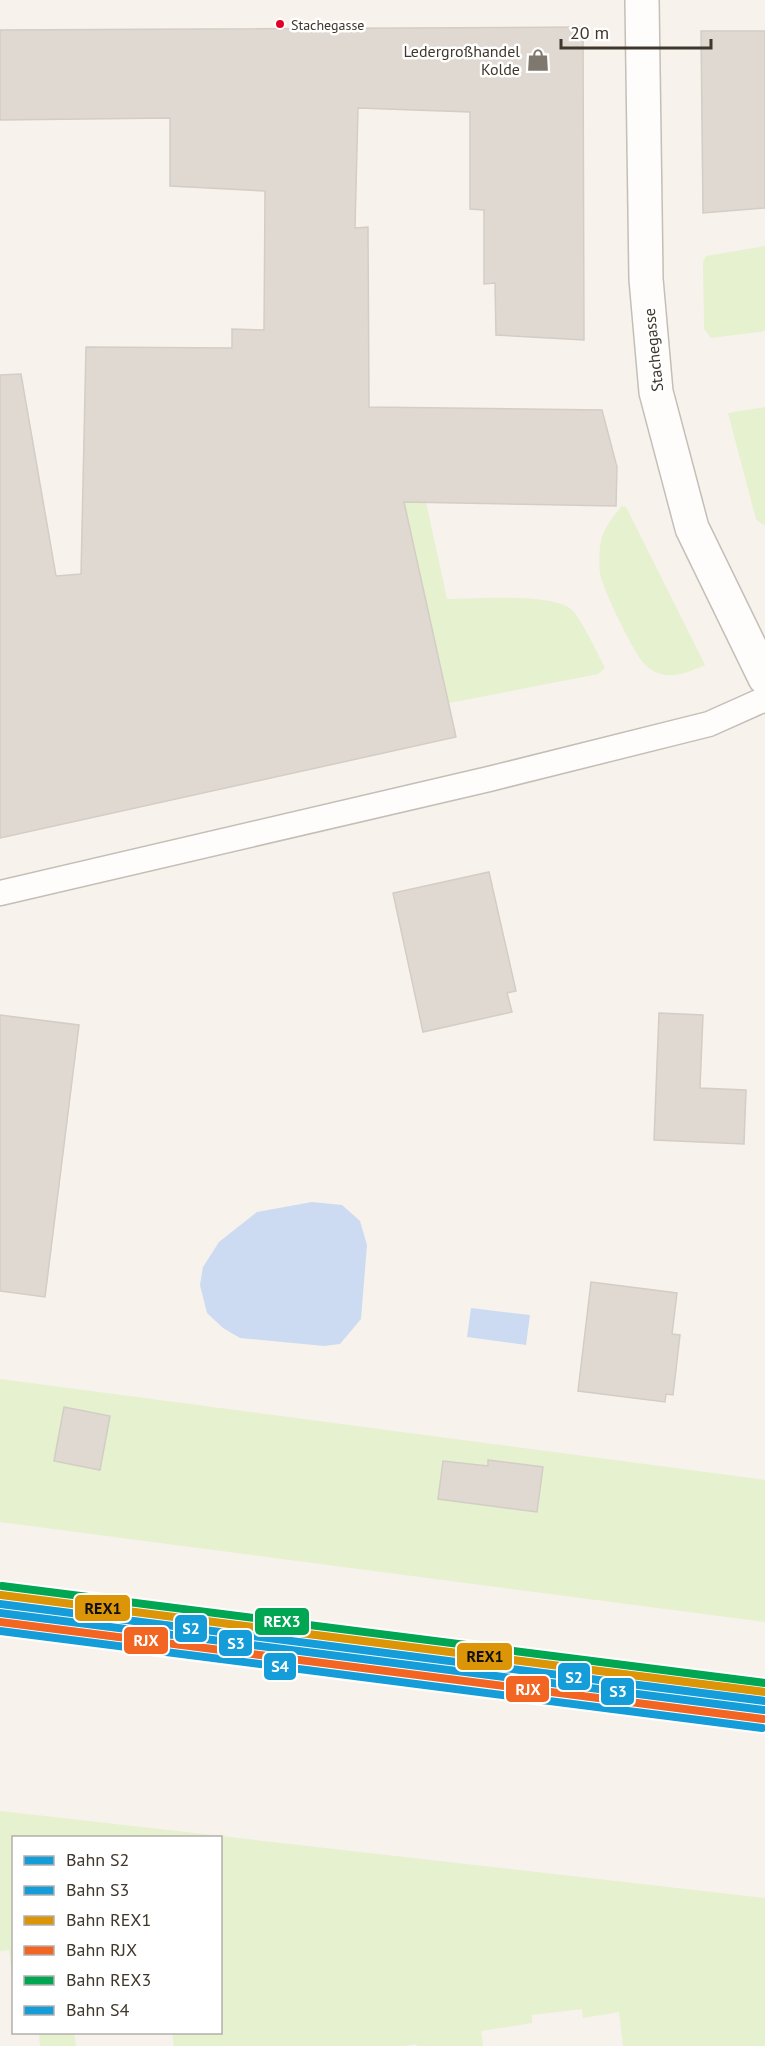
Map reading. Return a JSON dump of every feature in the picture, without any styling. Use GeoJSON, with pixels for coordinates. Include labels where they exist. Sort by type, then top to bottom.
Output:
{"type":"FeatureCollection","features":[{"type":"Feature","properties":{"kind":"street","name":"Stachegasse"},"geometry":{"type":"LineString","coordinates":[[642,0],[646,279],[656,392],[692,528],[765,678]]}},
{"type":"Feature","properties":{"kind":"lane"},"geometry":{"type":"LineString","coordinates":[[0,893],[489,779],[709,724],[765,699]]}},
{"type":"Feature","properties":{"kind":"green space"},"geometry":{"type":"Polygon","coordinates":[[[765,246],[765,331],[711,338],[704,329],[703,262],[706,256],[765,246]]]}},
{"type":"Feature","properties":{"kind":"green space"},"geometry":{"type":"Polygon","coordinates":[[[765,407],[765,525],[756,519],[728,413],[765,407]]]}},
{"type":"Feature","properties":{"kind":"green space"},"geometry":{"type":"Polygon","coordinates":[[[404,502],[426,502],[447,599],[514,598],[550,601],[564,605],[577,616],[605,668],[598,674],[449,703],[404,502]]]}},
{"type":"Feature","properties":{"kind":"green space"},"geometry":{"type":"Polygon","coordinates":[[[622,506],[626,507],[705,665],[678,674],[658,673],[642,661],[625,632],[603,582],[599,565],[602,537],[622,506]]]}},
{"type":"Feature","properties":{"kind":"green space"},"geometry":{"type":"Polygon","coordinates":[[[0,1379],[765,1480],[765,1622],[0,1522],[0,1379]]]}},
{"type":"Feature","properties":{"kind":"green space"},"geometry":{"type":"Polygon","coordinates":[[[0,1811],[220,1836],[12,1836],[12,1975],[9,1950],[0,1951],[0,1811]]]}},
{"type":"Feature","properties":{"kind":"green space"},"geometry":{"type":"Polygon","coordinates":[[[222,1836],[765,1898],[765,2046],[623,2046],[619,2012],[583,2018],[582,2009],[532,2015],[532,2023],[481,2031],[483,2046],[417,2046],[416,2044],[405,2046],[174,2046],[172,2034],[222,2034],[222,1836]]]}},
{"type":"Feature","properties":{"kind":"green space"},"geometry":{"type":"Polygon","coordinates":[[[39,2034],[74,2034],[76,2046],[40,2046],[39,2034]]]}},
{"type":"Feature","properties":{"kind":"water"},"geometry":{"type":"Polygon","coordinates":[[[312,1202],[342,1205],[360,1221],[367,1245],[361,1319],[340,1344],[324,1346],[240,1338],[223,1328],[207,1313],[200,1285],[203,1267],[219,1242],[257,1212],[312,1202]]]}},
{"type":"Feature","properties":{"kind":"water"},"geometry":{"type":"Polygon","coordinates":[[[471,1308],[530,1315],[526,1345],[467,1337],[471,1308]]]}},
{"type":"Feature","properties":{"kind":"building"},"geometry":{"type":"Polygon","coordinates":[[[583,27],[584,340],[496,335],[495,283],[484,284],[484,210],[470,209],[470,112],[358,108],[355,228],[368,227],[369,407],[602,410],[617,467],[616,506],[404,502],[456,737],[0,838],[0,375],[21,374],[56,576],[81,574],[86,347],[232,348],[232,329],[264,330],[265,191],[170,186],[170,118],[0,120],[0,30],[583,27]]]}},
{"type":"Feature","properties":{"kind":"building"},"geometry":{"type":"Polygon","coordinates":[[[701,31],[765,31],[765,208],[703,213],[701,31]]]}},
{"type":"Feature","properties":{"kind":"building"},"geometry":{"type":"Polygon","coordinates":[[[489,872],[516,991],[507,993],[512,1012],[423,1032],[393,893],[489,872]]]}},
{"type":"Feature","properties":{"kind":"building"},"geometry":{"type":"Polygon","coordinates":[[[659,1013],[703,1015],[700,1088],[746,1090],[744,1144],[654,1140],[659,1013]]]}},
{"type":"Feature","properties":{"kind":"building"},"geometry":{"type":"Polygon","coordinates":[[[0,1015],[79,1025],[45,1297],[0,1291],[0,1015]]]}},
{"type":"Feature","properties":{"kind":"building"},"geometry":{"type":"Polygon","coordinates":[[[591,1282],[677,1293],[672,1334],[680,1335],[673,1395],[666,1394],[665,1402],[578,1391],[591,1282]]]}},
{"type":"Feature","properties":{"kind":"building"},"geometry":{"type":"Polygon","coordinates":[[[64,1407],[110,1416],[100,1470],[54,1461],[64,1407]]]}},
{"type":"Feature","properties":{"kind":"building"},"geometry":{"type":"Polygon","coordinates":[[[488,1460],[543,1467],[537,1512],[438,1499],[443,1461],[488,1466],[488,1460]]]}},
{"type":"Feature","properties":{"kind":"rail line","name":"REX3"},"geometry":{"type":"LineString","coordinates":[[2,1586],[765,1683]]}},
{"type":"Feature","properties":{"kind":"rail line","name":"REX1"},"geometry":{"type":"LineString","coordinates":[[1,1595],[765,1692]]}},
{"type":"Feature","properties":{"kind":"rail line","name":"S2"},"geometry":{"type":"LineString","coordinates":[[0,1604],[765,1701]]}},
{"type":"Feature","properties":{"kind":"rail line","name":"S3"},"geometry":{"type":"LineString","coordinates":[[0,1613],[764,1710]]}},
{"type":"Feature","properties":{"kind":"rail line","name":"RJX"},"geometry":{"type":"LineString","coordinates":[[0,1622],[763,1719]]}},
{"type":"Feature","properties":{"kind":"rail line","name":"S4"},"geometry":{"type":"LineString","coordinates":[[0,1631],[762,1728]]}},
{"type":"Feature","properties":{"kind":"place","name":"Stachegasse"},"geometry":{"type":"Point","coordinates":[280,24]}},
{"type":"Feature","properties":{"kind":"place","name":"Ledergroßhandel Kolde"},"geometry":{"type":"Point","coordinates":[538,60]}}]}
